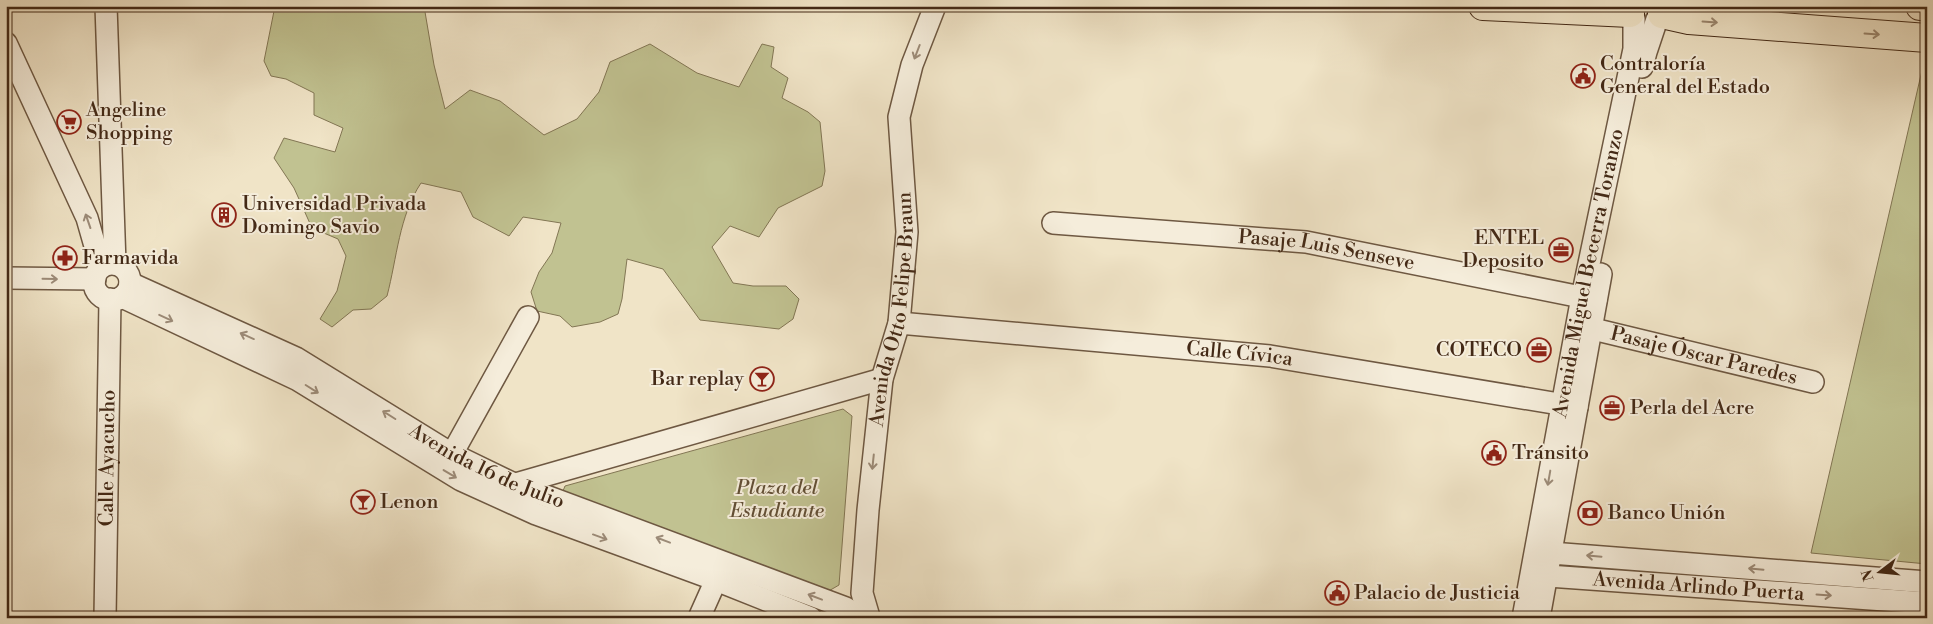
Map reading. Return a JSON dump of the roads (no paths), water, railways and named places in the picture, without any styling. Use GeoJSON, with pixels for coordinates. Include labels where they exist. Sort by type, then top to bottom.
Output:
{"type":"FeatureCollection","features":[{"type":"Feature","properties":{"kind":"main road"},"geometry":{"type":"LineString","coordinates":[[1483,6],[1646,13],[1689,20],[1927,38]]}},
{"type":"Feature","properties":{"kind":"main road"},"geometry":{"type":"LineString","coordinates":[[1920,6],[1927,7]]}},
{"type":"Feature","properties":{"kind":"street"},"geometry":{"type":"LineString","coordinates":[[6,278],[104,270],[124,268],[128,272],[121,293],[105,298],[97,290],[104,270],[106,6]]}},
{"type":"Feature","properties":{"kind":"street","name":"Avenida Otto Felipe Braun"},"geometry":{"type":"LineString","coordinates":[[867,618],[862,593],[868,510],[882,379],[899,323],[907,232],[899,117],[912,65],[935,6]]}},
{"type":"Feature","properties":{"kind":"street","name":"Avenida Miguel Becerra Toranzo"},"geometry":{"type":"LineString","coordinates":[[1539,618],[1539,575],[1543,552],[1634,49],[1646,13]]}},
{"type":"Feature","properties":{"kind":"street"},"geometry":{"type":"LineString","coordinates":[[6,43],[87,218],[104,270]]}},
{"type":"Feature","properties":{"kind":"street","name":"Pasaje Luis Senseve"},"geometry":{"type":"LineString","coordinates":[[1053,223],[1306,242],[1589,298]]}},
{"type":"Feature","properties":{"kind":"street","name":"Avenida 16 de Julio"},"geometry":{"type":"LineString","coordinates":[[121,293],[296,358],[452,454],[506,490],[536,514],[716,580],[811,618]]}},
{"type":"Feature","properties":{"kind":"street","name":"Avenida 16 de Julio"},"geometry":{"type":"LineString","coordinates":[[121,293],[298,380],[461,480],[506,490],[846,608],[867,618]]}},
{"type":"Feature","properties":{"kind":"street","name":"Calle Ayacucho"},"geometry":{"type":"LineString","coordinates":[[105,618],[121,293]]}},
{"type":"Feature","properties":{"kind":"street","name":"Avenida Miguel Becerra Toranzo"},"geometry":{"type":"LineString","coordinates":[[1570,406],[1593,328],[1589,298]]}},
{"type":"Feature","properties":{"kind":"street"},"geometry":{"type":"LineString","coordinates":[[452,454],[528,317]]}},
{"type":"Feature","properties":{"kind":"street","name":"Calle Cívica"},"geometry":{"type":"LineString","coordinates":[[899,323],[1270,356],[1570,406]]}},
{"type":"Feature","properties":{"kind":"street","name":"Pasaje Óscar Paredes"},"geometry":{"type":"LineString","coordinates":[[1593,328],[1813,382]]}},
{"type":"Feature","properties":{"kind":"street"},"geometry":{"type":"LineString","coordinates":[[506,490],[882,379]]}},
{"type":"Feature","properties":{"kind":"street","name":"Avenida Arlindo Puerta"},"geometry":{"type":"LineString","coordinates":[[1543,552],[1927,582]]}},
{"type":"Feature","properties":{"kind":"street","name":"Avenida Miguel Becerra Toranzo"},"geometry":{"type":"LineString","coordinates":[[1523,618],[1539,575]]}},
{"type":"Feature","properties":{"kind":"street","name":"Avenida Arlindo Puerta"},"geometry":{"type":"LineString","coordinates":[[1539,575],[1927,603]]}},
{"type":"Feature","properties":{"kind":"street"},"geometry":{"type":"LineString","coordinates":[[699,618],[716,580]]}},
{"type":"Feature","properties":{"kind":"place","name":"Contraloría General del Estado"},"geometry":{"type":"Point","coordinates":[1583,76]}},
{"type":"Feature","properties":{"kind":"place","name":"Angeline Shopping"},"geometry":{"type":"Point","coordinates":[69,122]}},
{"type":"Feature","properties":{"kind":"place","name":"Universidad Privada Domingo Savio"},"geometry":{"type":"Point","coordinates":[224,215]}},
{"type":"Feature","properties":{"kind":"place","name":"ENTEL Deposito"},"geometry":{"type":"Point","coordinates":[1561,250]}},
{"type":"Feature","properties":{"kind":"place","name":"Farmavida"},"geometry":{"type":"Point","coordinates":[65,258]}},
{"type":"Feature","properties":{"kind":"place","name":"COTECO"},"geometry":{"type":"Point","coordinates":[1539,350]}},
{"type":"Feature","properties":{"kind":"place","name":"Bar replay"},"geometry":{"type":"Point","coordinates":[762,379]}},
{"type":"Feature","properties":{"kind":"place","name":"Perla del Acre"},"geometry":{"type":"Point","coordinates":[1612,408]}},
{"type":"Feature","properties":{"kind":"place","name":"Tránsito"},"geometry":{"type":"Point","coordinates":[1494,453]}},
{"type":"Feature","properties":{"kind":"place","name":"Lenon"},"geometry":{"type":"Point","coordinates":[363,502]}},
{"type":"Feature","properties":{"kind":"place","name":"Banco Unión"},"geometry":{"type":"Point","coordinates":[1590,513]}},
{"type":"Feature","properties":{"kind":"place","name":"Palacio de Justicia"},"geometry":{"type":"Point","coordinates":[1337,593]}},
{"type":"Feature","properties":{"kind":"park label","name":"Plaza del Estudiante"},"geometry":{"type":"Point","coordinates":[777,500]}}]}
